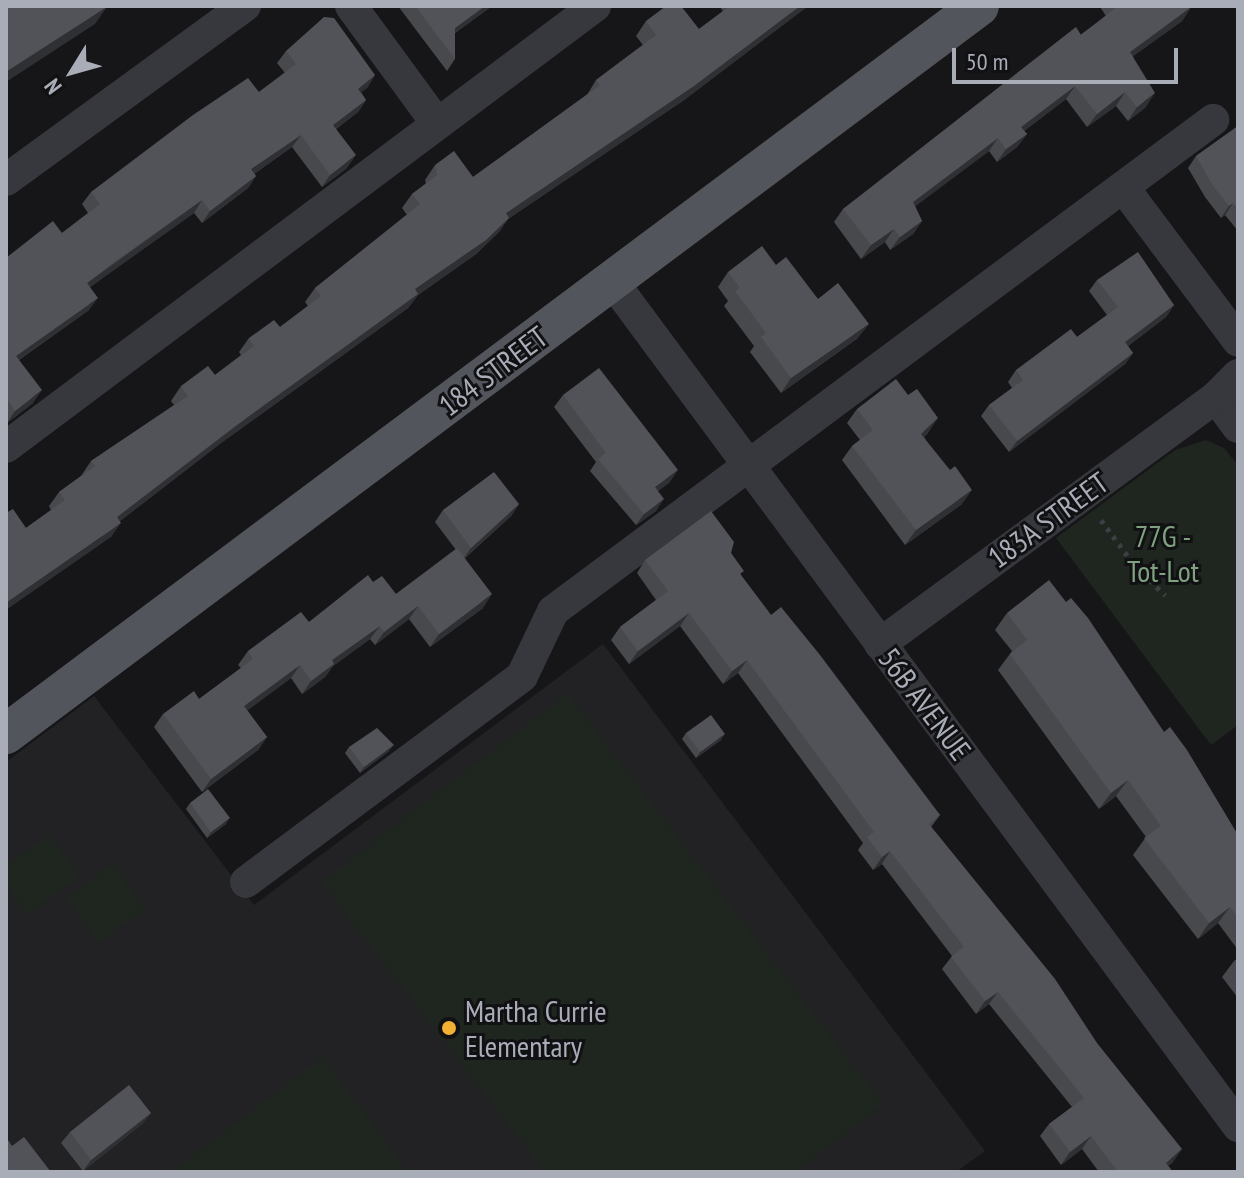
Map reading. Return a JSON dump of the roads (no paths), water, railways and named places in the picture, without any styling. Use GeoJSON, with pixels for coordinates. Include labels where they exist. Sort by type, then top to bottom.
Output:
{"type":"FeatureCollection","features":[{"type":"Feature","properties":{"kind":"main road","name":"184 STREET"},"geometry":{"type":"LineString","coordinates":[[6,734],[979,6]]}},
{"type":"Feature","properties":{"kind":"street"},"geometry":{"type":"LineString","coordinates":[[6,180],[245,6]]}},
{"type":"Feature","properties":{"kind":"street"},"geometry":{"type":"LineString","coordinates":[[351,6],[436,122]]}},
{"type":"Feature","properties":{"kind":"street"},"geometry":{"type":"LineString","coordinates":[[6,447],[436,122],[595,6]]}},
{"type":"Feature","properties":{"kind":"street"},"geometry":{"type":"LineString","coordinates":[[246,882],[522,676],[553,611],[1213,120]]}},
{"type":"Feature","properties":{"kind":"street"},"geometry":{"type":"LineString","coordinates":[[1123,187],[1238,341]]}},
{"type":"Feature","properties":{"kind":"street","name":"56B AVENUE"},"geometry":{"type":"LineString","coordinates":[[612,281],[1238,1126]]}},
{"type":"Feature","properties":{"kind":"street"},"geometry":{"type":"LineString","coordinates":[[1227,386],[1238,427]]}},
{"type":"Feature","properties":{"kind":"street","name":"183A STREET"},"geometry":{"type":"LineString","coordinates":[[880,644],[1227,386]]}},
{"type":"Feature","properties":{"kind":"place","name":"Martha Currie Elementary"},"geometry":{"type":"Point","coordinates":[449,1028]}},
{"type":"Feature","properties":{"kind":"park label","name":"77G - Tot-Lot"},"geometry":{"type":"Point","coordinates":[1163,553]}}]}
